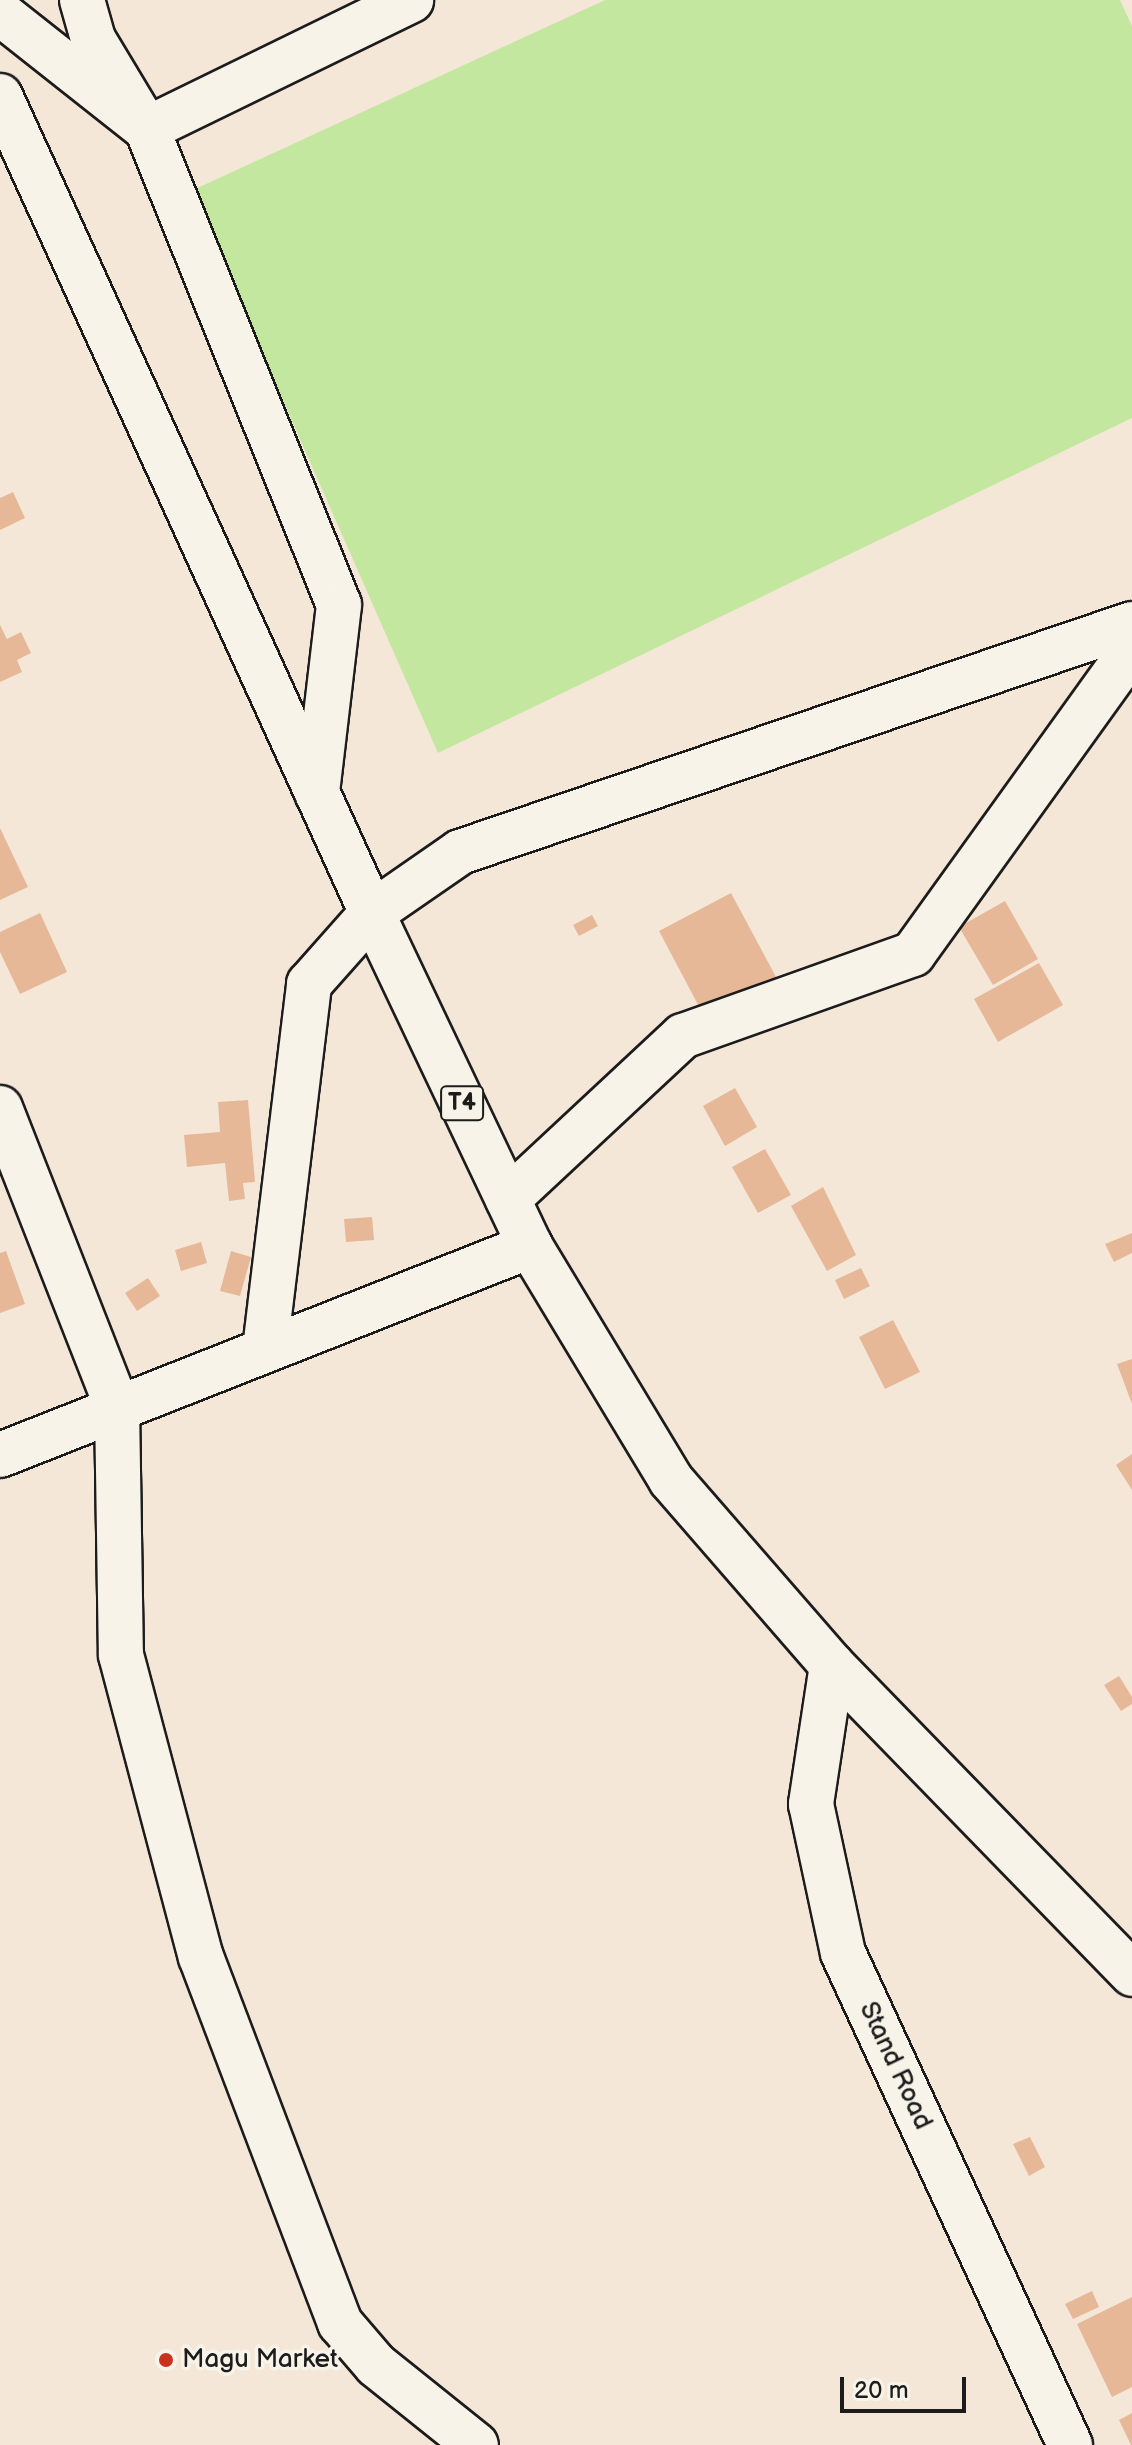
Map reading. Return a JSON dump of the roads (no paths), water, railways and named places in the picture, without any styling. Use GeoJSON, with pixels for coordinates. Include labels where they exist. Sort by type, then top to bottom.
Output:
{"type":"FeatureCollection","features":[{"type":"Feature","properties":{"kind":"main road"},"geometry":{"type":"LineString","coordinates":[[82,0],[93,39],[147,129],[339,605],[317,793]]}},
{"type":"Feature","properties":{"kind":"main road"},"geometry":{"type":"LineString","coordinates":[[147,129],[411,0]]}},
{"type":"Feature","properties":{"kind":"main road"},"geometry":{"type":"LineString","coordinates":[[0,13],[147,129]]}},
{"type":"Feature","properties":{"kind":"main road","name":"T4"},"geometry":{"type":"LineString","coordinates":[[0,96],[372,913],[530,1246],[671,1480],[832,1665],[1132,1974]]}},
{"type":"Feature","properties":{"kind":"main road"},"geometry":{"type":"LineString","coordinates":[[265,1349],[309,984],[372,913],[460,852],[1132,624]]}},
{"type":"Feature","properties":{"kind":"main road"},"geometry":{"type":"LineString","coordinates":[[508,1199],[683,1036],[913,954],[1132,649]]}},
{"type":"Feature","properties":{"kind":"main road"},"geometry":{"type":"LineString","coordinates":[[0,1108],[117,1406],[121,1655],[201,1957],[340,2323],[376,2365],[476,2445]]}},
{"type":"Feature","properties":{"kind":"main road"},"geometry":{"type":"LineString","coordinates":[[0,1455],[117,1406],[530,1246]]}},
{"type":"Feature","properties":{"kind":"main road","name":"Stand Road"},"geometry":{"type":"LineString","coordinates":[[832,1665],[811,1804],[843,1953],[1069,2445]]}},
{"type":"Feature","properties":{"kind":"place","name":"Magu Market"},"geometry":{"type":"Point","coordinates":[166,2360]}}]}
